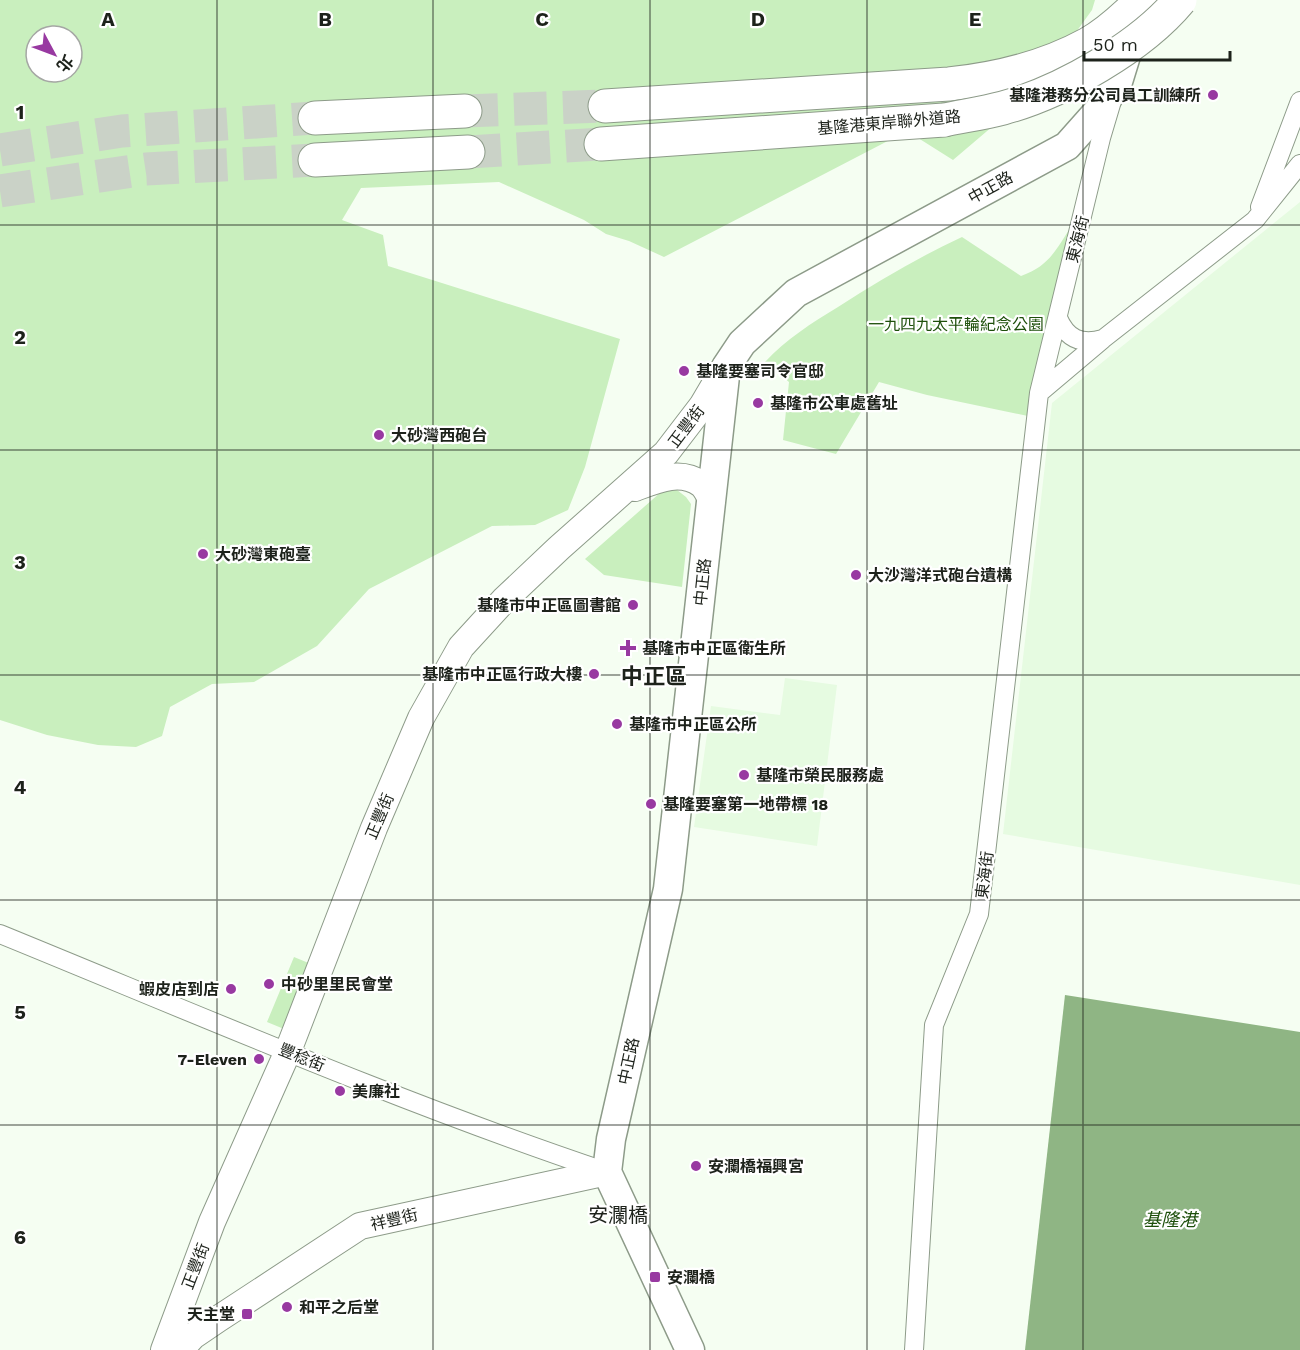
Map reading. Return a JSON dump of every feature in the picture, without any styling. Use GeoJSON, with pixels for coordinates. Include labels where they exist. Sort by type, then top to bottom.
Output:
{"type":"FeatureCollection","features":[{"type":"Feature","properties":{"kind":"highway","name":"基隆港東岸聯外道路"},"geometry":{"type":"LineString","coordinates":[[605,106],[988,80],[1048,61],[1089,44],[1126,17],[1143,0]]}},
{"type":"Feature","properties":{"kind":"highway","name":"基隆港東岸聯外道路"},"geometry":{"type":"LineString","coordinates":[[601,144],[944,120],[1004,108],[1042,94],[1096,67],[1138,40],[1180,0]]}},
{"type":"Feature","properties":{"kind":"highway"},"geometry":{"type":"LineString","coordinates":[[315,118],[465,111]]}},
{"type":"Feature","properties":{"kind":"highway"},"geometry":{"type":"LineString","coordinates":[[315,160],[468,152]]}},
{"type":"Feature","properties":{"kind":"main road","name":"中正路"},"geometry":{"type":"LineString","coordinates":[[607,1172],[611,1138],[668,890],[726,367],[742,343],[796,293],[1066,146],[1099,110],[1117,85],[1143,0]]}},
{"type":"Feature","properties":{"kind":"main road"},"geometry":{"type":"LineString","coordinates":[[607,1172],[690,1350]]}},
{"type":"Feature","properties":{"kind":"street","name":"東海街"},"geometry":{"type":"LineString","coordinates":[[914,1350],[934,1025],[979,914],[1040,393],[1101,138],[1117,85]]}},
{"type":"Feature","properties":{"kind":"street"},"geometry":{"type":"LineString","coordinates":[[1255,219],[1300,101]]}},
{"type":"Feature","properties":{"kind":"street"},"geometry":{"type":"LineString","coordinates":[[1040,393],[1103,339],[1255,219],[1300,164]]}},
{"type":"Feature","properties":{"kind":"street"},"geometry":{"type":"LineString","coordinates":[[1058,318],[1062,329],[1079,341],[1092,342],[1103,339]]}},
{"type":"Feature","properties":{"kind":"street","name":"正豐街"},"geometry":{"type":"LineString","coordinates":[[164,1350],[212,1222],[288,1051],[374,828],[417,728],[461,647],[512,592],[558,548],[666,453],[702,406],[726,367]]}},
{"type":"Feature","properties":{"kind":"street"},"geometry":{"type":"LineString","coordinates":[[624,492],[664,477],[684,476],[702,484],[712,500]]}},
{"type":"Feature","properties":{"kind":"street","name":"豐稔街"},"geometry":{"type":"LineString","coordinates":[[0,934],[512,1140],[607,1172]]}},
{"type":"Feature","properties":{"kind":"street","name":"祥豐街"},"geometry":{"type":"LineString","coordinates":[[180,1350],[193,1336],[360,1226],[607,1172]]}},
{"type":"Feature","properties":{"kind":"street"},"geometry":{"type":"LineString","coordinates":[[186,1287],[189,1302],[194,1310],[200,1316],[218,1319]]}},
{"type":"Feature","properties":{"kind":"shaded area"},"geometry":{"type":"Polygon","coordinates":[[[1300,202],[1300,885],[1003,834],[1052,403],[1300,202]]]}},
{"type":"Feature","properties":{"kind":"shaded area"},"geometry":{"type":"Polygon","coordinates":[[[785,678],[837,685],[817,846],[694,827],[711,706],[780,715],[785,678]]]}},
{"type":"Feature","properties":{"kind":"green space"},"geometry":{"type":"Polygon","coordinates":[[[0,0],[1095,0],[1092,10],[1032,93],[953,160],[907,131],[664,257],[629,241],[606,234],[584,220],[499,182],[361,188],[342,220],[383,235],[388,266],[620,339],[585,467],[568,510],[535,525],[492,526],[369,589],[317,646],[254,682],[212,684],[170,707],[162,736],[136,747],[98,745],[47,735],[0,720],[0,0]]]}},
{"type":"Feature","properties":{"kind":"green space","name":"一九四九太平輪紀念公園"},"geometry":{"type":"Polygon","coordinates":[[[1071,227],[1028,416],[927,395],[879,382],[836,454],[783,440],[789,382],[765,362],[800,332],[883,279],[962,237],[1021,276],[1045,262],[1071,227]]]}},
{"type":"Feature","properties":{"kind":"green space"},"geometry":{"type":"Polygon","coordinates":[[[677,490],[691,504],[682,587],[604,575],[585,559],[661,492],[677,490]]]}},
{"type":"Feature","properties":{"kind":"green space"},"geometry":{"type":"Polygon","coordinates":[[[294,957],[311,964],[284,1029],[267,1022],[294,957]]]}},
{"type":"Feature","properties":{"kind":"water","name":"基隆港"},"geometry":{"type":"Polygon","coordinates":[[[1065,995],[1300,1032],[1300,1350],[1025,1350],[1065,995]]]}},
{"type":"Feature","properties":{"kind":"tunnel"},"geometry":{"type":"LineString","coordinates":[[465,111],[605,106]]}},
{"type":"Feature","properties":{"kind":"tunnel"},"geometry":{"type":"LineString","coordinates":[[0,150],[122,131],[315,118]]}},
{"type":"Feature","properties":{"kind":"tunnel"},"geometry":{"type":"LineString","coordinates":[[468,152],[601,144]]}},
{"type":"Feature","properties":{"kind":"tunnel"},"geometry":{"type":"LineString","coordinates":[[0,191],[146,169],[315,160]]}},
{"type":"Feature","properties":{"kind":"place","name":"基隆港務分公司員工訓練所"},"geometry":{"type":"Point","coordinates":[1213,95]}},
{"type":"Feature","properties":{"kind":"place","name":"基隆要塞司令官邸"},"geometry":{"type":"Point","coordinates":[684,371]}},
{"type":"Feature","properties":{"kind":"place","name":"基隆市公車處舊址"},"geometry":{"type":"Point","coordinates":[758,403]}},
{"type":"Feature","properties":{"kind":"place","name":"大砂灣西砲台"},"geometry":{"type":"Point","coordinates":[379,435]}},
{"type":"Feature","properties":{"kind":"place","name":"大砂灣東砲臺"},"geometry":{"type":"Point","coordinates":[203,554]}},
{"type":"Feature","properties":{"kind":"place","name":"大沙灣洋式砲台遺構"},"geometry":{"type":"Point","coordinates":[856,575]}},
{"type":"Feature","properties":{"kind":"place","name":"基隆市中正區圖書館"},"geometry":{"type":"Point","coordinates":[633,605]}},
{"type":"Feature","properties":{"kind":"place","name":"基隆市中正區衛生所"},"geometry":{"type":"Point","coordinates":[628,648]}},
{"type":"Feature","properties":{"kind":"place","name":"基隆市中正區行政大樓"},"geometry":{"type":"Point","coordinates":[594,674]}},
{"type":"Feature","properties":{"kind":"place","name":"基隆市中正區公所"},"geometry":{"type":"Point","coordinates":[617,724]}},
{"type":"Feature","properties":{"kind":"place","name":"基隆市榮民服務處"},"geometry":{"type":"Point","coordinates":[744,775]}},
{"type":"Feature","properties":{"kind":"place","name":"基隆要塞第一地帶標 18"},"geometry":{"type":"Point","coordinates":[651,804]}},
{"type":"Feature","properties":{"kind":"place","name":"中砂里里民會堂"},"geometry":{"type":"Point","coordinates":[269,984]}},
{"type":"Feature","properties":{"kind":"place","name":"蝦皮店到店"},"geometry":{"type":"Point","coordinates":[231,989]}},
{"type":"Feature","properties":{"kind":"place","name":"7-Eleven"},"geometry":{"type":"Point","coordinates":[259,1059]}},
{"type":"Feature","properties":{"kind":"place","name":"美廉社"},"geometry":{"type":"Point","coordinates":[340,1091]}},
{"type":"Feature","properties":{"kind":"place","name":"安瀾橋福興宮"},"geometry":{"type":"Point","coordinates":[696,1166]}},
{"type":"Feature","properties":{"kind":"place","name":"安瀾橋"},"geometry":{"type":"Point","coordinates":[655,1277]}},
{"type":"Feature","properties":{"kind":"place","name":"和平之后堂"},"geometry":{"type":"Point","coordinates":[287,1307]}},
{"type":"Feature","properties":{"kind":"place","name":"天主堂"},"geometry":{"type":"Point","coordinates":[247,1314]}},
{"type":"Feature","properties":{"kind":"district","name":"中正區"},"geometry":{"type":"Point","coordinates":[654,676]}},
{"type":"Feature","properties":{"kind":"district","name":"安瀾橋"},"geometry":{"type":"Point","coordinates":[618,1215]}}]}
